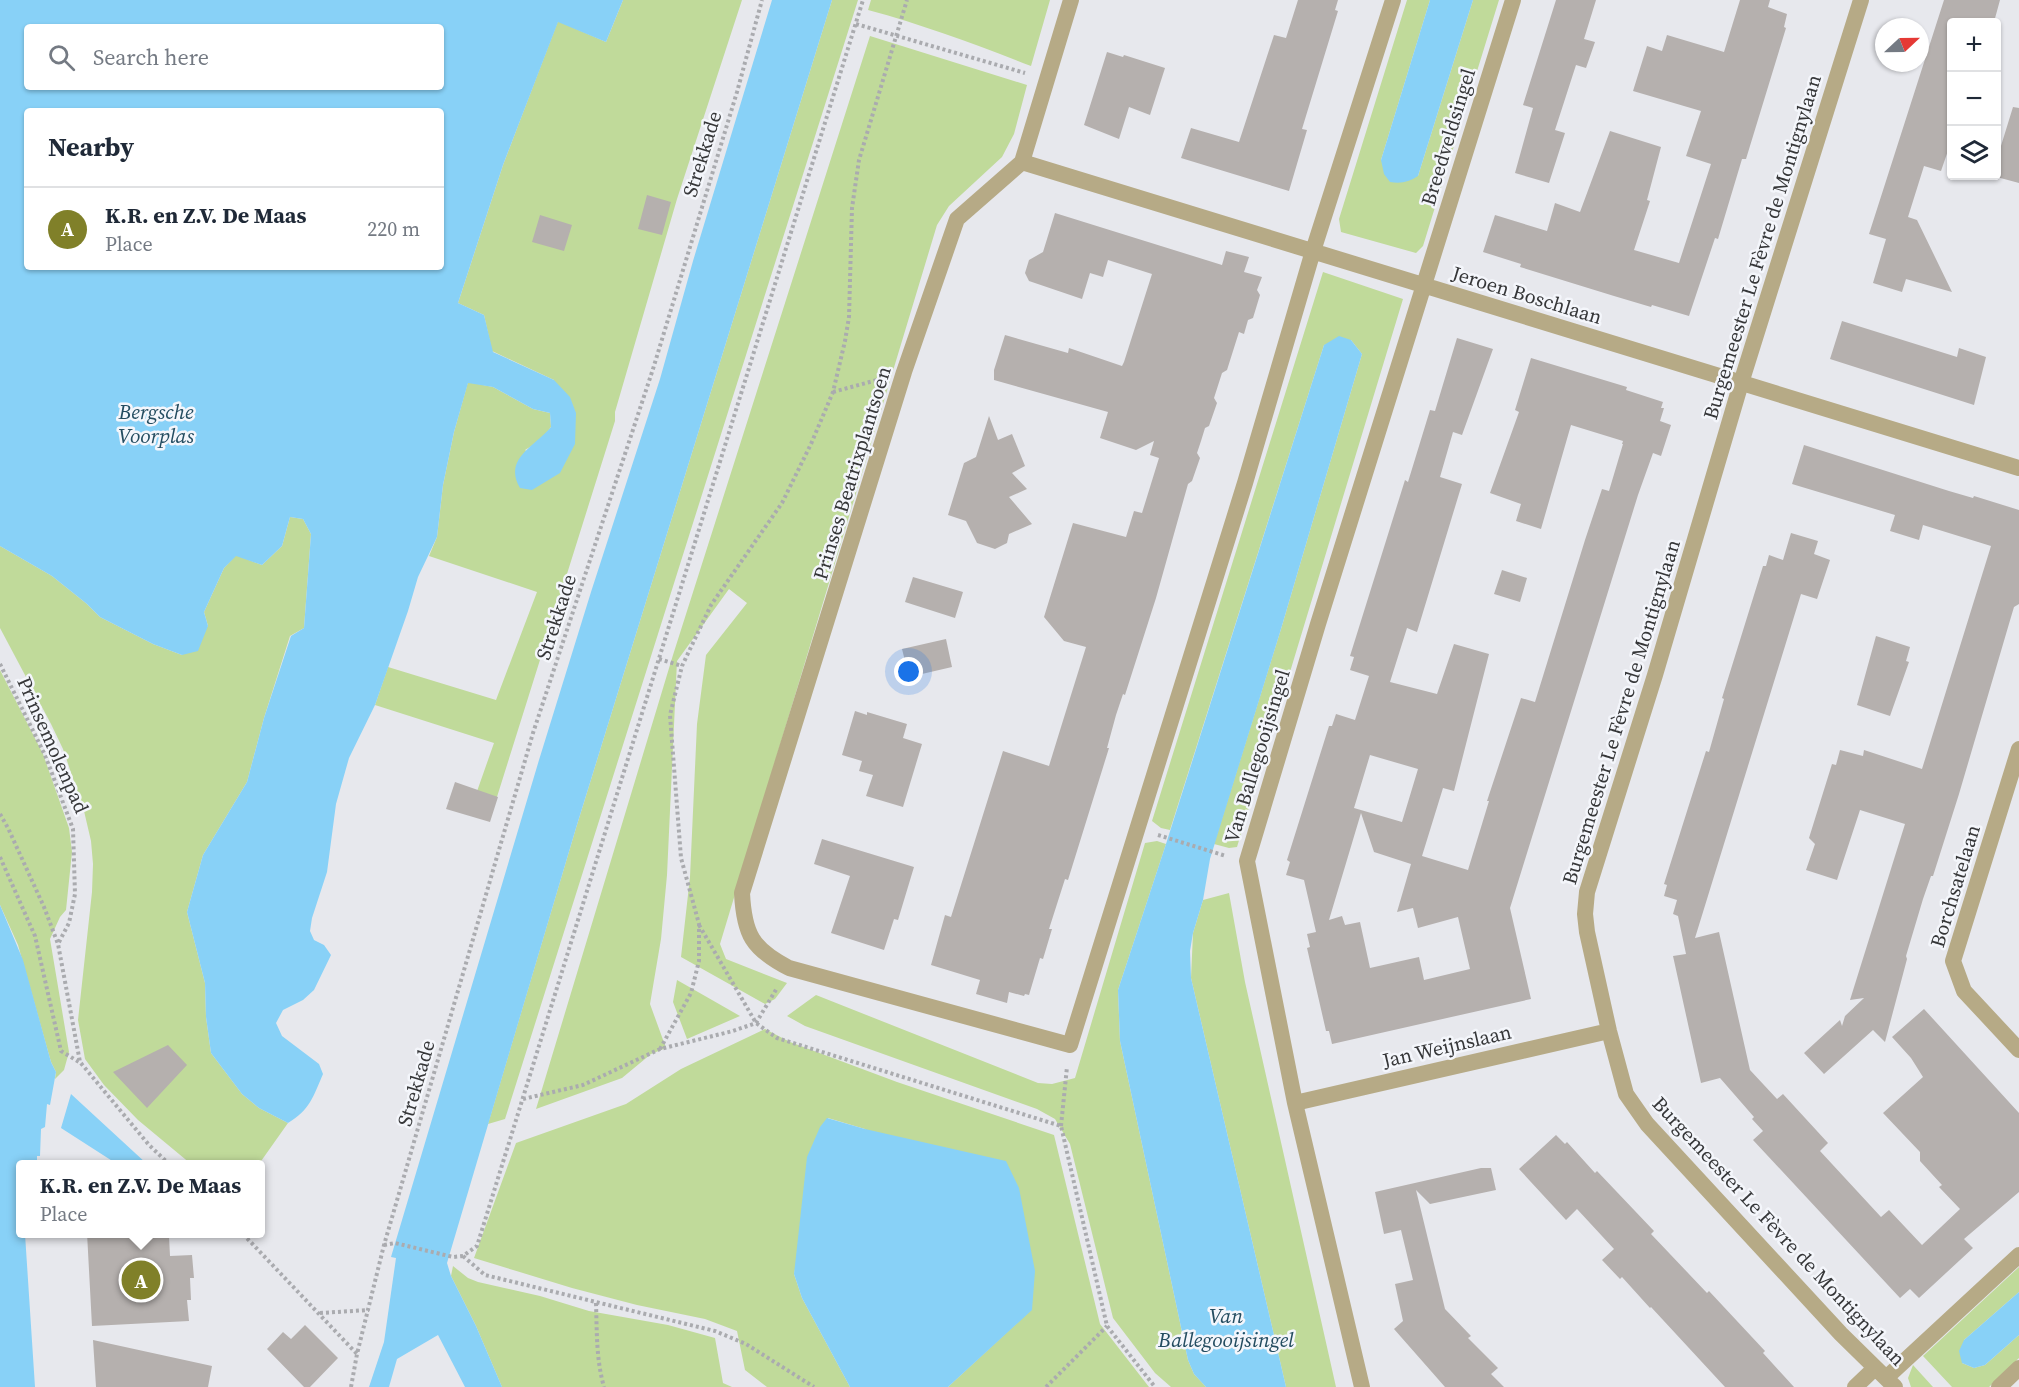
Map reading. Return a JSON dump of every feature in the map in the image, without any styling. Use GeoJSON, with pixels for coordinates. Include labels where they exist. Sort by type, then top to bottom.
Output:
{"type":"FeatureCollection","features":[{"type":"Feature","properties":{"kind":"street"},"geometry":{"type":"LineString","coordinates":[[1022,162],[1071,0]]}},
{"type":"Feature","properties":{"kind":"street"},"geometry":{"type":"LineString","coordinates":[[789,968],[1070,1045],[1242,494],[1312,251],[1393,0]]}},
{"type":"Feature","properties":{"kind":"street","name":"Breedveldsingel"},"geometry":{"type":"LineString","coordinates":[[1424,286],[1512,0]]}},
{"type":"Feature","properties":{"kind":"street","name":"Burgemeester Le Fèvre de Montignylaan"},"geometry":{"type":"LineString","coordinates":[[1861,0],[1741,383],[1655,675],[1587,892],[1585,914],[1609,1031],[1626,1094],[1647,1124],[1841,1334],[1886,1378]]}},
{"type":"Feature","properties":{"kind":"street","name":"Jeroen Boschlaan"},"geometry":{"type":"LineString","coordinates":[[1022,162],[2019,468]]}},
{"type":"Feature","properties":{"kind":"street","name":"Prinses Beatrixplantsoen"},"geometry":{"type":"LineString","coordinates":[[789,968],[771,959],[757,946],[747,930],[742,893],[904,372],[957,219],[1022,162]]}},
{"type":"Feature","properties":{"kind":"street","name":"Van Ballegooijsingel"},"geometry":{"type":"LineString","coordinates":[[1362,1387],[1295,1103],[1247,861],[1424,286]]}},
{"type":"Feature","properties":{"kind":"street","name":"Borchsatelaan"},"geometry":{"type":"LineString","coordinates":[[2019,749],[1953,961],[1964,991],[2019,1050]]}},
{"type":"Feature","properties":{"kind":"street","name":"Jan Weijnslaan"},"geometry":{"type":"LineString","coordinates":[[1295,1103],[1609,1031]]}},
{"type":"Feature","properties":{"kind":"street"},"geometry":{"type":"LineString","coordinates":[[1855,1387],[1886,1378],[2019,1255]]}},
{"type":"Feature","properties":{"kind":"street"},"geometry":{"type":"LineString","coordinates":[[1999,1387],[2019,1368]]}},
{"type":"Feature","properties":{"kind":"path","name":"Strekkade"},"geometry":{"type":"LineString","coordinates":[[351,1387],[384,1245],[533,733],[653,369],[737,92],[762,0]]}},
{"type":"Feature","properties":{"kind":"path"},"geometry":{"type":"LineString","coordinates":[[384,1245],[395,1243],[453,1257],[463,1256],[477,1246],[863,0]]}},
{"type":"Feature","properties":{"kind":"path"},"geometry":{"type":"LineString","coordinates":[[907,0],[859,160],[852,208],[849,317],[846,341],[833,392],[811,444],[782,502],[711,605],[682,666],[670,716],[681,858],[699,924],[756,1023],[777,1038],[1061,1126]]}},
{"type":"Feature","properties":{"kind":"path"},"geometry":{"type":"LineString","coordinates":[[856,24],[1046,80]]}},
{"type":"Feature","properties":{"kind":"path"},"geometry":{"type":"LineString","coordinates":[[833,392],[904,372]]}},
{"type":"Feature","properties":{"kind":"path"},"geometry":{"type":"LineString","coordinates":[[659,659],[682,666]]}},
{"type":"Feature","properties":{"kind":"path","name":"Prinsemolenpad"},"geometry":{"type":"LineString","coordinates":[[0,664],[45,755],[74,829],[75,894],[69,923],[58,944]]}},
{"type":"Feature","properties":{"kind":"path"},"geometry":{"type":"LineString","coordinates":[[0,814],[44,907],[58,944],[80,1062]]}},
{"type":"Feature","properties":{"kind":"path"},"geometry":{"type":"LineString","coordinates":[[1158,835],[1219,854]]}},
{"type":"Feature","properties":{"kind":"path"},"geometry":{"type":"LineString","coordinates":[[0,857],[35,936],[61,1051],[80,1062],[149,1146],[165,1160]]}},
{"type":"Feature","properties":{"kind":"path"},"geometry":{"type":"LineString","coordinates":[[660,1049],[691,993],[699,961],[699,924]]}},
{"type":"Feature","properties":{"kind":"path"},"geometry":{"type":"LineString","coordinates":[[523,1099],[583,1085],[660,1049],[756,1023],[789,968]]}},
{"type":"Feature","properties":{"kind":"path"},"geometry":{"type":"LineString","coordinates":[[1070,1045],[1061,1126],[1107,1326],[1155,1387]]}},
{"type":"Feature","properties":{"kind":"path"},"geometry":{"type":"LineString","coordinates":[[248,1238],[357,1354]]}},
{"type":"Feature","properties":{"kind":"path"},"geometry":{"type":"LineString","coordinates":[[463,1256],[485,1275],[715,1331],[746,1344],[814,1387]]}},
{"type":"Feature","properties":{"kind":"path"},"geometry":{"type":"LineString","coordinates":[[596,1303],[597,1346],[604,1387]]}},
{"type":"Feature","properties":{"kind":"path"},"geometry":{"type":"LineString","coordinates":[[320,1313],[369,1310]]}},
{"type":"Feature","properties":{"kind":"path"},"geometry":{"type":"LineString","coordinates":[[1046,1387],[1107,1326]]}},
{"type":"Feature","properties":{"kind":"green space"},"geometry":{"type":"Polygon","coordinates":[[[623,0],[742,0],[677,199],[615,412],[615,421],[491,816],[475,797],[494,743],[375,705],[388,667],[496,700],[537,592],[429,556],[437,537],[443,485],[454,432],[468,382],[493,387],[533,409],[550,413],[551,427],[540,441],[525,450],[560,473],[554,380],[492,351],[484,315],[458,303],[503,165],[558,21],[606,42],[623,0]]]}},
{"type":"Feature","properties":{"kind":"green space"},"geometry":{"type":"Polygon","coordinates":[[[832,0],[858,0],[505,1119],[488,1124],[576,828],[832,0]]]}},
{"type":"Feature","properties":{"kind":"green space"},"geometry":{"type":"Polygon","coordinates":[[[871,0],[1050,0],[1031,66],[930,29],[868,10],[871,0]]]}},
{"type":"Feature","properties":{"kind":"green space"},"geometry":{"type":"Polygon","coordinates":[[[1407,0],[1430,0],[1381,160],[1418,176],[1473,0],[1499,0],[1423,246],[1416,253],[1341,232],[1339,219],[1407,0]]]}},
{"type":"Feature","properties":{"kind":"green space"},"geometry":{"type":"Polygon","coordinates":[[[870,36],[1027,85],[1014,134],[1002,157],[949,206],[937,225],[720,944],[726,959],[787,983],[775,999],[765,1004],[681,957],[690,877],[697,724],[706,655],[747,603],[729,589],[677,661],[667,875],[661,939],[650,1004],[666,1048],[651,1054],[622,1078],[536,1109],[673,655],[870,36]]]}},
{"type":"Feature","properties":{"kind":"green space"},"geometry":{"type":"Polygon","coordinates":[[[1323,272],[1403,299],[1237,847],[1229,848],[1214,844],[1281,629],[1362,354],[1351,340],[1324,345],[1170,830],[1161,828],[1152,821],[1323,272]]]}},
{"type":"Feature","properties":{"kind":"green space"},"geometry":{"type":"Polygon","coordinates":[[[290,517],[303,519],[311,534],[304,628],[290,636],[247,782],[203,855],[187,912],[205,983],[206,1017],[211,1053],[242,1094],[259,1108],[288,1123],[262,1160],[186,1160],[138,1120],[104,1085],[85,1059],[78,1020],[92,892],[91,841],[84,811],[63,749],[0,628],[0,546],[52,576],[100,617],[153,644],[182,655],[208,626],[204,612],[224,568],[236,555],[262,565],[282,546],[290,517]]]}},
{"type":"Feature","properties":{"kind":"green space"},"geometry":{"type":"Polygon","coordinates":[[[0,670],[43,754],[69,828],[72,852],[66,910],[60,917],[50,939],[69,1052],[64,1070],[55,1079],[56,1072],[51,1062],[18,945],[0,905],[0,670]]]}},
{"type":"Feature","properties":{"kind":"green space"},"geometry":{"type":"Polygon","coordinates":[[[1157,841],[1166,844],[1118,990],[1120,1041],[1188,1360],[1194,1374],[1206,1387],[1171,1387],[1155,1373],[1113,1318],[1070,1144],[1055,1119],[1037,1109],[805,1026],[787,1016],[816,995],[1038,1083],[1052,1084],[1075,1078],[1145,843],[1157,841]]]}},
{"type":"Feature","properties":{"kind":"green space"},"geometry":{"type":"Polygon","coordinates":[[[1229,893],[1245,982],[1336,1387],[1286,1387],[1191,978],[1193,933],[1203,900],[1229,893]]]}},
{"type":"Feature","properties":{"kind":"green space"},"geometry":{"type":"Polygon","coordinates":[[[677,980],[740,1016],[687,1039],[673,1002],[677,980]]]}},
{"type":"Feature","properties":{"kind":"green space"},"geometry":{"type":"Polygon","coordinates":[[[765,1029],[790,1042],[897,1082],[1054,1135],[1100,1324],[1149,1387],[948,1387],[1032,1309],[865,1129],[828,1118],[794,1274],[802,1298],[850,1387],[767,1387],[745,1370],[737,1331],[705,1319],[637,1305],[572,1288],[474,1258],[516,1143],[626,1104],[681,1069],[765,1029]]]}},
{"type":"Feature","properties":{"kind":"green space"},"geometry":{"type":"Polygon","coordinates":[[[453,1266],[468,1278],[478,1282],[540,1296],[589,1311],[668,1325],[715,1338],[723,1383],[732,1387],[502,1387],[476,1326],[451,1276],[453,1266]]]}},
{"type":"Feature","properties":{"kind":"green space"},"geometry":{"type":"Polygon","coordinates":[[[2019,1267],[2019,1292],[1964,1340],[1962,1363],[1974,1368],[1985,1365],[2019,1335],[2019,1358],[1989,1387],[1952,1387],[1923,1356],[2019,1267]]]}},
{"type":"Feature","properties":{"kind":"green space"},"geometry":{"type":"Polygon","coordinates":[[[1913,1365],[1933,1387],[1911,1387],[1908,1378],[1913,1365]]]}},
{"type":"Feature","properties":{"kind":"water","name":"Bergsche Voorplas"},"geometry":{"type":"Polygon","coordinates":[[[0,0],[623,0],[606,42],[558,22],[503,165],[458,303],[484,315],[493,352],[554,380],[570,397],[576,413],[575,444],[560,473],[532,490],[520,488],[515,469],[518,461],[551,427],[550,413],[533,409],[493,387],[468,383],[454,432],[443,485],[437,537],[418,577],[375,705],[349,758],[336,804],[327,872],[310,931],[314,940],[324,945],[331,955],[314,990],[303,1000],[283,1010],[276,1023],[282,1036],[319,1064],[323,1074],[306,1108],[288,1123],[259,1108],[242,1094],[211,1053],[206,1017],[205,983],[187,912],[203,855],[247,782],[264,718],[291,636],[304,628],[311,534],[303,519],[290,517],[282,546],[262,565],[236,556],[224,568],[204,612],[208,626],[198,651],[182,655],[153,644],[100,617],[52,576],[0,546],[0,0]]]}},
{"type":"Feature","properties":{"kind":"water"},"geometry":{"type":"Polygon","coordinates":[[[772,0],[832,0],[576,828],[447,1263],[502,1387],[465,1387],[438,1335],[397,1359],[389,1387],[369,1387],[384,1342],[396,1258],[391,1257],[539,760],[660,379],[772,0]]]}},
{"type":"Feature","properties":{"kind":"water"},"geometry":{"type":"Polygon","coordinates":[[[1430,0],[1473,0],[1418,176],[1405,182],[1390,182],[1384,174],[1381,160],[1430,0]]]}},
{"type":"Feature","properties":{"kind":"water","name":"Van Ballegooijsingel"},"geometry":{"type":"Polygon","coordinates":[[[1339,336],[1351,340],[1362,354],[1210,859],[1203,900],[1190,951],[1191,978],[1286,1387],[1206,1387],[1194,1374],[1188,1360],[1120,1041],[1118,990],[1324,345],[1339,336]]]}},
{"type":"Feature","properties":{"kind":"water"},"geometry":{"type":"Polygon","coordinates":[[[0,905],[23,960],[51,1062],[56,1072],[50,1105],[47,1104],[45,1127],[41,1129],[40,1156],[37,1156],[37,1160],[16,1160],[16,1238],[25,1238],[35,1387],[0,1387],[0,905]]]}},
{"type":"Feature","properties":{"kind":"water"},"geometry":{"type":"Polygon","coordinates":[[[71,1094],[143,1160],[111,1160],[61,1128],[71,1094]]]}},
{"type":"Feature","properties":{"kind":"water"},"geometry":{"type":"Polygon","coordinates":[[[827,1118],[865,1129],[1006,1161],[1019,1188],[1035,1271],[1032,1310],[948,1387],[850,1387],[802,1298],[794,1274],[807,1157],[820,1127],[827,1118]]]}},
{"type":"Feature","properties":{"kind":"water"},"geometry":{"type":"Polygon","coordinates":[[[2019,1292],[2019,1335],[1985,1365],[1974,1368],[1962,1363],[1959,1351],[1964,1340],[2019,1292]]]}},
{"type":"Feature","properties":{"kind":"building"},"geometry":{"type":"Polygon","coordinates":[[[1298,0],[1338,0],[1335,10],[1338,11],[1302,129],[1307,130],[1289,191],[1181,158],[1191,128],[1239,142],[1274,35],[1286,38],[1298,0]]]}},
{"type":"Feature","properties":{"kind":"building"},"geometry":{"type":"Polygon","coordinates":[[[1556,0],[1596,0],[1584,39],[1595,42],[1586,68],[1576,65],[1555,130],[1565,133],[1549,183],[1515,173],[1533,108],[1523,105],[1556,0]]]}},
{"type":"Feature","properties":{"kind":"building"},"geometry":{"type":"Polygon","coordinates":[[[1740,0],[1770,0],[1768,7],[1787,14],[1784,27],[1786,28],[1746,159],[1742,159],[1718,239],[1715,238],[1689,316],[1652,305],[1651,307],[1520,267],[1521,264],[1483,252],[1495,215],[1547,231],[1555,203],[1580,212],[1610,131],[1661,147],[1647,200],[1650,201],[1634,250],[1679,263],[1711,164],[1686,156],[1701,111],[1633,91],[1647,46],[1662,51],[1667,35],[1724,52],[1740,0]]]}},
{"type":"Feature","properties":{"kind":"building"},"geometry":{"type":"Polygon","coordinates":[[[1944,0],[2000,0],[1995,18],[1947,18],[1947,154],[1941,171],[1924,166],[1908,217],[1917,220],[1952,292],[1906,279],[1902,292],[1873,283],[1886,239],[1869,234],[1921,72],[1929,72],[1929,47],[1944,0]]]}},
{"type":"Feature","properties":{"kind":"building"},"geometry":{"type":"Polygon","coordinates":[[[1107,52],[1165,68],[1150,115],[1129,107],[1119,139],[1084,125],[1107,52]]]}},
{"type":"Feature","properties":{"kind":"building"},"geometry":{"type":"Polygon","coordinates":[[[2013,107],[2019,108],[2019,183],[2001,178],[2001,146],[2013,107]]]}},
{"type":"Feature","properties":{"kind":"building"},"geometry":{"type":"Polygon","coordinates":[[[647,195],[671,202],[662,235],[638,229],[647,195]]]}},
{"type":"Feature","properties":{"kind":"building"},"geometry":{"type":"Polygon","coordinates":[[[1055,213],[1222,265],[1226,251],[1249,257],[1244,272],[1262,277],[1257,290],[1260,295],[1253,318],[1248,320],[1244,334],[1239,332],[1227,370],[1222,373],[1214,398],[1217,403],[1209,426],[1205,428],[1197,453],[1200,458],[1192,481],[1188,484],[1156,598],[1125,695],[1123,694],[1116,715],[1107,748],[1109,748],[1068,880],[1065,879],[1049,929],[1052,929],[1043,959],[1040,958],[1029,995],[1009,992],[1007,1003],[976,994],[980,980],[931,965],[945,915],[951,917],[1003,751],[1049,766],[1086,647],[1064,641],[1044,617],[1073,523],[1126,537],[1134,511],[1142,513],[1159,458],[1150,455],[1154,441],[1136,450],[1100,438],[1108,412],[994,380],[994,370],[1005,335],[1068,353],[1069,348],[1122,366],[1124,362],[1152,274],[1108,260],[1103,277],[1090,273],[1082,299],[1029,281],[1025,273],[1029,260],[1043,252],[1055,213]]]}},
{"type":"Feature","properties":{"kind":"building"},"geometry":{"type":"Polygon","coordinates":[[[540,215],[572,225],[564,251],[532,242],[540,215]]]}},
{"type":"Feature","properties":{"kind":"building"},"geometry":{"type":"Polygon","coordinates":[[[1842,321],[1957,357],[1959,348],[1986,357],[1974,405],[1830,359],[1842,321]]]}},
{"type":"Feature","properties":{"kind":"building"},"geometry":{"type":"Polygon","coordinates":[[[1457,338],[1493,349],[1462,435],[1453,432],[1440,477],[1462,484],[1417,632],[1407,628],[1390,682],[1437,694],[1454,644],[1489,654],[1454,791],[1443,788],[1422,856],[1468,870],[1489,801],[1487,801],[1521,698],[1535,702],[1602,489],[1609,491],[1623,444],[1623,441],[1571,425],[1541,529],[1516,521],[1521,504],[1490,493],[1519,412],[1515,410],[1531,358],[1627,387],[1626,390],[1663,402],[1661,408],[1664,408],[1660,421],[1671,425],[1661,456],[1653,453],[1638,495],[1510,908],[1531,999],[1332,1044],[1329,1031],[1326,1031],[1307,948],[1310,947],[1307,934],[1316,932],[1304,880],[1286,875],[1290,862],[1287,860],[1329,726],[1332,726],[1336,714],[1355,720],[1369,676],[1350,670],[1354,657],[1350,656],[1405,480],[1408,482],[1430,410],[1435,411],[1457,338]],[[1370,755],[1354,808],[1402,822],[1418,769],[1370,755]],[[1361,813],[1329,920],[1342,916],[1345,925],[1360,922],[1370,968],[1419,957],[1424,980],[1470,969],[1458,917],[1418,928],[1413,908],[1397,912],[1411,864],[1374,852],[1361,813]]]}},
{"type":"Feature","properties":{"kind":"building"},"geometry":{"type":"Polygon","coordinates":[[[989,416],[998,440],[1012,434],[1025,466],[1012,473],[1027,489],[1009,497],[1032,524],[1009,534],[1007,543],[995,549],[977,543],[966,521],[948,515],[964,463],[976,457],[989,416]]]}},
{"type":"Feature","properties":{"kind":"building"},"geometry":{"type":"Polygon","coordinates":[[[1804,445],[1949,491],[2019,510],[2019,604],[2014,607],[1959,794],[1933,876],[1931,876],[1923,899],[1885,1042],[1873,1030],[1824,1074],[1804,1053],[1840,1020],[1842,1026],[1845,1016],[1864,998],[1850,1000],[1905,824],[1860,810],[1837,880],[1806,870],[1815,844],[1809,838],[1832,764],[1836,765],[1840,750],[1863,756],[1864,750],[1922,769],[1991,546],[1923,525],[1919,540],[1890,531],[1895,515],[1792,484],[1804,445]]]}},
{"type":"Feature","properties":{"kind":"building"},"geometry":{"type":"Polygon","coordinates":[[[1791,533],[1818,541],[1814,554],[1830,560],[1817,599],[1801,594],[1695,938],[1719,932],[1750,1070],[1777,1099],[1783,1094],[1828,1143],[1820,1151],[1881,1217],[1889,1210],[1922,1245],[1960,1209],[1939,1187],[1942,1185],[1920,1161],[1920,1152],[1883,1113],[1923,1077],[1911,1058],[1892,1037],[1924,1009],[2019,1113],[2019,1192],[1964,1239],[1973,1248],[1919,1298],[1910,1289],[1900,1298],[1753,1140],[1763,1131],[1752,1119],[1754,1117],[1720,1078],[1701,1083],[1673,956],[1686,954],[1678,916],[1673,914],[1677,900],[1664,896],[1667,885],[1664,884],[1706,751],[1709,752],[1724,699],[1722,698],[1763,566],[1766,566],[1769,555],[1783,560],[1791,533]]]}},
{"type":"Feature","properties":{"kind":"building"},"geometry":{"type":"Polygon","coordinates":[[[1502,570],[1527,578],[1520,602],[1494,594],[1502,570]]]}},
{"type":"Feature","properties":{"kind":"building"},"geometry":{"type":"Polygon","coordinates":[[[913,577],[963,592],[955,618],[905,602],[913,577]]]}},
{"type":"Feature","properties":{"kind":"building"},"geometry":{"type":"Polygon","coordinates":[[[1876,636],[1910,647],[1906,661],[1909,662],[1890,716],[1857,705],[1876,636]]]}},
{"type":"Feature","properties":{"kind":"building"},"geometry":{"type":"Polygon","coordinates":[[[946,639],[952,667],[909,677],[902,649],[946,639]]]}},
{"type":"Feature","properties":{"kind":"building"},"geometry":{"type":"Polygon","coordinates":[[[855,711],[867,715],[867,712],[907,724],[903,738],[922,744],[903,807],[866,796],[873,775],[859,771],[862,761],[842,755],[855,711]]]}},
{"type":"Feature","properties":{"kind":"building"},"geometry":{"type":"Polygon","coordinates":[[[455,782],[498,797],[490,822],[446,809],[455,782]]]}},
{"type":"Feature","properties":{"kind":"building"},"geometry":{"type":"Polygon","coordinates":[[[822,839],[914,867],[898,920],[894,919],[884,950],[831,933],[850,876],[814,864],[822,839]]]}},
{"type":"Feature","properties":{"kind":"building"},"geometry":{"type":"Polygon","coordinates":[[[168,1045],[187,1065],[147,1108],[113,1072],[168,1045]]]}},
{"type":"Feature","properties":{"kind":"building"},"geometry":{"type":"Polygon","coordinates":[[[1556,1135],[1565,1144],[1567,1142],[1595,1173],[1597,1171],[1654,1231],[1651,1234],[1707,1293],[1709,1291],[1765,1351],[1763,1353],[1794,1387],[1725,1387],[1622,1277],[1620,1279],[1602,1260],[1614,1249],[1577,1209],[1566,1220],[1519,1169],[1556,1135]]]}},
{"type":"Feature","properties":{"kind":"building"},"geometry":{"type":"Polygon","coordinates":[[[1481,1168],[1491,1168],[1496,1190],[1430,1204],[1416,1190],[1445,1309],[1471,1336],[1468,1338],[1498,1368],[1491,1374],[1504,1387],[1445,1387],[1394,1329],[1403,1321],[1395,1284],[1413,1280],[1401,1230],[1384,1234],[1375,1192],[1481,1168]]]}},
{"type":"Feature","properties":{"kind":"building"},"geometry":{"type":"Polygon","coordinates":[[[87,1238],[169,1238],[170,1256],[192,1255],[194,1278],[190,1278],[191,1300],[187,1300],[189,1321],[92,1326],[87,1238]]]}},
{"type":"Feature","properties":{"kind":"building"},"geometry":{"type":"Polygon","coordinates":[[[305,1325],[338,1358],[310,1387],[304,1387],[267,1349],[283,1332],[291,1339],[305,1325]]]}},
{"type":"Feature","properties":{"kind":"building"},"geometry":{"type":"Polygon","coordinates":[[[93,1340],[212,1366],[208,1387],[96,1387],[93,1340]]]}},
{"type":"Feature","properties":{"kind":"place","name":"K.R. en Z.V. De Maas"},"geometry":{"type":"Point","coordinates":[141,1280]}}]}
